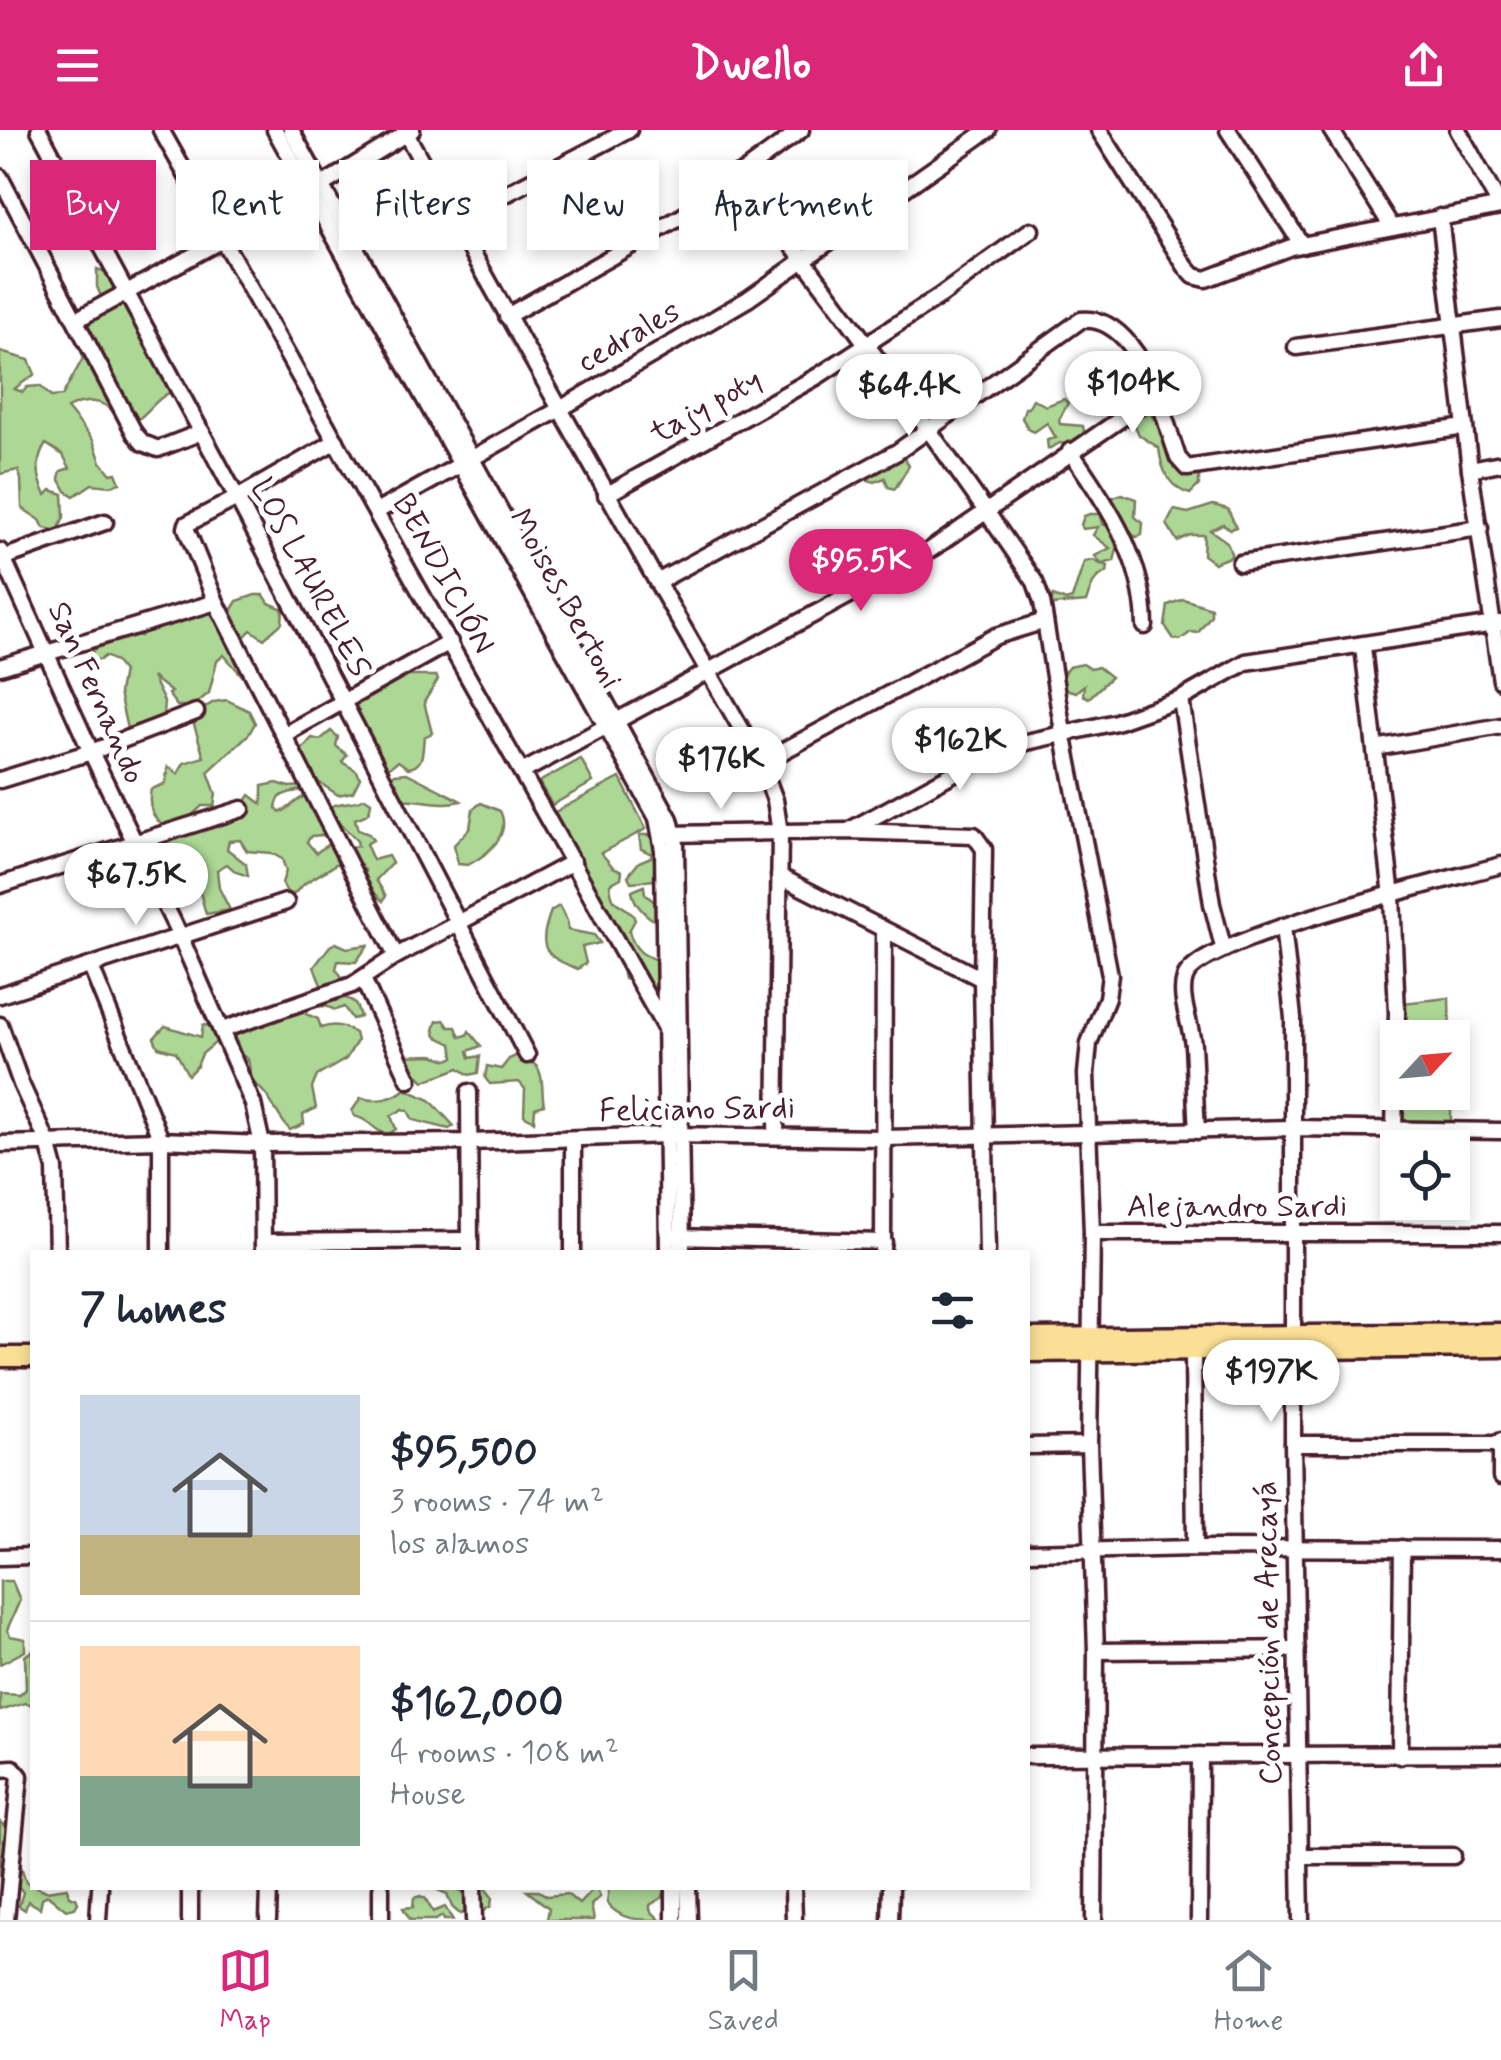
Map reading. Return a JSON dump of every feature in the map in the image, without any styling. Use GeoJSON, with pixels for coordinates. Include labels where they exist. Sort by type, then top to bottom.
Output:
{"type":"FeatureCollection","features":[{"type":"Feature","properties":{"kind":"main road"},"geometry":{"type":"LineString","coordinates":[[1030,1338],[1193,1352],[1501,1333]]}},
{"type":"Feature","properties":{"kind":"main road"},"geometry":{"type":"LineString","coordinates":[[1030,1352],[1091,1344],[1501,1346]]}},
{"type":"Feature","properties":{"kind":"main road"},"geometry":{"type":"LineString","coordinates":[[0,1346],[30,1346]]}},
{"type":"Feature","properties":{"kind":"main road"},"geometry":{"type":"LineString","coordinates":[[0,1357],[30,1357]]}},
{"type":"Feature","properties":{"kind":"street","name":"LOS LAURELES"},"geometry":{"type":"LineString","coordinates":[[40,130],[238,498],[527,1055]]}},
{"type":"Feature","properties":{"kind":"street","name":"BENDICIÓN"},"geometry":{"type":"LineString","coordinates":[[162,130],[178,160]]}},
{"type":"Feature","properties":{"kind":"street","name":"Moises Bertoni"},"geometry":{"type":"LineString","coordinates":[[275,130],[296,160]]}},
{"type":"Feature","properties":{"kind":"street","name":"Moises Bertoni"},"geometry":{"type":"LineString","coordinates":[[292,130],[304,160]]}},
{"type":"Feature","properties":{"kind":"street"},"geometry":{"type":"LineString","coordinates":[[507,193],[629,130]]}},
{"type":"Feature","properties":{"kind":"street","name":"cedrales"},"geometry":{"type":"LineString","coordinates":[[470,250],[560,409],[748,299],[988,130]]}},
{"type":"Feature","properties":{"kind":"street"},"geometry":{"type":"LineString","coordinates":[[1228,130],[1302,245]]}},
{"type":"Feature","properties":{"kind":"street"},"geometry":{"type":"LineString","coordinates":[[1330,130],[1392,227]]}},
{"type":"Feature","properties":{"kind":"street"},"geometry":{"type":"LineString","coordinates":[[1101,131],[1194,276],[1213,278],[1302,245],[1501,206],[1458,130]]}},
{"type":"Feature","properties":{"kind":"street"},"geometry":{"type":"LineString","coordinates":[[319,186],[407,131]]}},
{"type":"Feature","properties":{"kind":"street","name":"cedrales"},"geometry":{"type":"LineString","coordinates":[[407,131],[422,160]]}},
{"type":"Feature","properties":{"kind":"street"},"geometry":{"type":"LineString","coordinates":[[756,160],[792,132]]}},
{"type":"Feature","properties":{"kind":"street"},"geometry":{"type":"LineString","coordinates":[[0,177],[135,434],[143,443],[158,448],[202,432]]}},
{"type":"Feature","properties":{"kind":"street","name":"Moises Bertoni"},"geometry":{"type":"LineString","coordinates":[[319,195],[612,725],[668,834],[679,1043],[674,1135],[675,1245]]}},
{"type":"Feature","properties":{"kind":"street"},"geometry":{"type":"LineString","coordinates":[[1440,217],[1470,470],[1497,624],[1501,681]]}},
{"type":"Feature","properties":{"kind":"street"},"geometry":{"type":"LineString","coordinates":[[507,316],[679,219]]}},
{"type":"Feature","properties":{"kind":"street","name":"tajy poty"},"geometry":{"type":"LineString","coordinates":[[606,495],[818,376],[1031,230]]}},
{"type":"Feature","properties":{"kind":"street"},"geometry":{"type":"LineString","coordinates":[[76,320],[201,250]]}},
{"type":"Feature","properties":{"kind":"street","name":"BENDICIÓN"},"geometry":{"type":"LineString","coordinates":[[227,250],[666,1030],[679,1043]]}},
{"type":"Feature","properties":{"kind":"street"},"geometry":{"type":"LineString","coordinates":[[796,250],[867,342],[1035,582],[1110,975],[1107,998],[1089,1043],[1086,1074],[1092,1234],[1089,1445],[1096,1651],[1094,1920]]}},
{"type":"Feature","properties":{"kind":"street"},"geometry":{"type":"LineString","coordinates":[[657,582],[897,452],[1087,319],[1134,348],[1157,394],[1178,458],[1187,468],[1465,427]]}},
{"type":"Feature","properties":{"kind":"street"},"geometry":{"type":"LineString","coordinates":[[1296,346],[1501,320]]}},
{"type":"Feature","properties":{"kind":"street"},"geometry":{"type":"LineString","coordinates":[[522,772],[920,557],[1157,394]]}},
{"type":"Feature","properties":{"kind":"street"},"geometry":{"type":"LineString","coordinates":[[376,512],[560,409],[761,764],[776,800],[780,832],[776,1136]]}},
{"type":"Feature","properties":{"kind":"street"},"geometry":{"type":"LineString","coordinates":[[336,442],[187,524],[216,602],[396,956]]}},
{"type":"Feature","properties":{"kind":"street"},"geometry":{"type":"LineString","coordinates":[[1070,451],[1132,552],[1142,584],[1145,626]]}},
{"type":"Feature","properties":{"kind":"street"},"geometry":{"type":"LineString","coordinates":[[1470,470],[1501,463]]}},
{"type":"Feature","properties":{"kind":"street"},"geometry":{"type":"LineString","coordinates":[[1,556],[105,522]]}},
{"type":"Feature","properties":{"kind":"street"},"geometry":{"type":"LineString","coordinates":[[1240,563],[1480,528]]}},
{"type":"Feature","properties":{"kind":"street","name":"San Fernando"},"geometry":{"type":"LineString","coordinates":[[1,556],[180,936],[253,1104],[262,1144],[263,1247]]}},
{"type":"Feature","properties":{"kind":"street"},"geometry":{"type":"LineString","coordinates":[[0,668],[216,602]]}},
{"type":"Feature","properties":{"kind":"street"},"geometry":{"type":"LineString","coordinates":[[761,764],[996,636],[1045,621]]}},
{"type":"Feature","properties":{"kind":"street"},"geometry":{"type":"LineString","coordinates":[[849,831],[1000,748],[1116,722],[1181,699],[1246,662],[1497,624]]}},
{"type":"Feature","properties":{"kind":"street"},"geometry":{"type":"LineString","coordinates":[[285,734],[450,642]]}},
{"type":"Feature","properties":{"kind":"street"},"geometry":{"type":"LineString","coordinates":[[1363,646],[1392,896],[1397,1013],[1394,1129]]}},
{"type":"Feature","properties":{"kind":"street"},"geometry":{"type":"LineString","coordinates":[[1181,699],[1212,904],[1224,948]]}},
{"type":"Feature","properties":{"kind":"street"},"geometry":{"type":"LineString","coordinates":[[0,780],[91,752],[196,712]]}},
{"type":"Feature","properties":{"kind":"street"},"geometry":{"type":"LineString","coordinates":[[1376,748],[1501,726]]}},
{"type":"Feature","properties":{"kind":"street"},"geometry":{"type":"LineString","coordinates":[[0,885],[242,809]]}},
{"type":"Feature","properties":{"kind":"street"},"geometry":{"type":"LineString","coordinates":[[668,834],[849,831],[974,835],[981,840],[987,1250]]}},
{"type":"Feature","properties":{"kind":"street","name":"Moises Bertoni"},"geometry":{"type":"LineString","coordinates":[[668,834],[666,1030],[674,1135]]}},
{"type":"Feature","properties":{"kind":"street"},"geometry":{"type":"LineString","coordinates":[[222,1030],[337,992],[396,956],[573,862]]}},
{"type":"Feature","properties":{"kind":"street"},"geometry":{"type":"LineString","coordinates":[[1197,1132],[1193,1043],[1183,988],[1190,969],[1224,948],[1282,926],[1501,865]]}},
{"type":"Feature","properties":{"kind":"street"},"geometry":{"type":"LineString","coordinates":[[779,876],[982,979]]}},
{"type":"Feature","properties":{"kind":"street"},"geometry":{"type":"LineString","coordinates":[[0,995],[286,902]]}},
{"type":"Feature","properties":{"kind":"street","name":"Concepción de Arecayá"},"geometry":{"type":"LineString","coordinates":[[1282,926],[1293,1005],[1293,1444],[1302,1920]]}},
{"type":"Feature","properties":{"kind":"street"},"geometry":{"type":"LineString","coordinates":[[675,1245],[884,1247],[884,930]]}},
{"type":"Feature","properties":{"kind":"street"},"geometry":{"type":"LineString","coordinates":[[91,966],[161,1140],[160,1250]]}},
{"type":"Feature","properties":{"kind":"street"},"geometry":{"type":"LineString","coordinates":[[364,979],[409,1080]]}},
{"type":"Feature","properties":{"kind":"street"},"geometry":{"type":"LineString","coordinates":[[0,1026],[48,1143],[56,1180],[58,1250]]}},
{"type":"Feature","properties":{"kind":"street"},"geometry":{"type":"LineString","coordinates":[[263,1247],[470,1246],[469,1092]]}},
{"type":"Feature","properties":{"kind":"street","name":"Feliciano Sardi"},"geometry":{"type":"LineString","coordinates":[[0,1144],[161,1140],[262,1144],[470,1142],[674,1135],[885,1138],[1293,1128],[1501,1131]]}},
{"type":"Feature","properties":{"kind":"street"},"geometry":{"type":"LineString","coordinates":[[573,1140],[573,1250]]}},
{"type":"Feature","properties":{"kind":"street","name":"Alejandro Sardi"},"geometry":{"type":"LineString","coordinates":[[1092,1234],[1501,1233]]}},
{"type":"Feature","properties":{"kind":"street"},"geometry":{"type":"LineString","coordinates":[[1193,1352],[1194,1548]]}},
{"type":"Feature","properties":{"kind":"street"},"geometry":{"type":"LineString","coordinates":[[1293,1444],[1501,1442],[1501,1477]]}},
{"type":"Feature","properties":{"kind":"street"},"geometry":{"type":"LineString","coordinates":[[1030,1446],[1089,1445]]}},
{"type":"Feature","properties":{"kind":"street"},"geometry":{"type":"LineString","coordinates":[[1400,1756],[1402,1548]]}},
{"type":"Feature","properties":{"kind":"street"},"geometry":{"type":"LineString","coordinates":[[1030,1552],[1501,1549]]}},
{"type":"Feature","properties":{"kind":"street"},"geometry":{"type":"LineString","coordinates":[[0,1557],[30,1556]]}},
{"type":"Feature","properties":{"kind":"street"},"geometry":{"type":"LineString","coordinates":[[1096,1651],[1297,1649]]}},
{"type":"Feature","properties":{"kind":"street"},"geometry":{"type":"LineString","coordinates":[[1030,1756],[1501,1754]]}},
{"type":"Feature","properties":{"kind":"street"},"geometry":{"type":"LineString","coordinates":[[1199,1920],[1200,1755]]}},
{"type":"Feature","properties":{"kind":"street"},"geometry":{"type":"LineString","coordinates":[[0,1769],[13,1768],[20,1776],[6,1920]]}},
{"type":"Feature","properties":{"kind":"street"},"geometry":{"type":"LineString","coordinates":[[1300,1856],[1453,1856]]}},
{"type":"Feature","properties":{"kind":"street"},"geometry":{"type":"LineString","coordinates":[[98,1920],[100,1890]]}},
{"type":"Feature","properties":{"kind":"street"},"geometry":{"type":"LineString","coordinates":[[190,1890],[190,1920]]}},
{"type":"Feature","properties":{"kind":"street"},"geometry":{"type":"LineString","coordinates":[[268,1920],[269,1890]]}},
{"type":"Feature","properties":{"kind":"street"},"geometry":{"type":"LineString","coordinates":[[380,1890],[381,1920]]}},
{"type":"Feature","properties":{"kind":"street"},"geometry":{"type":"LineString","coordinates":[[473,1890],[474,1920]]}},
{"type":"Feature","properties":{"kind":"street"},"geometry":{"type":"LineString","coordinates":[[674,1890],[674,1920]]}},
{"type":"Feature","properties":{"kind":"street"},"geometry":{"type":"LineString","coordinates":[[688,1890],[688,1920]]}},
{"type":"Feature","properties":{"kind":"street"},"geometry":{"type":"LineString","coordinates":[[793,1890],[794,1920]]}},
{"type":"Feature","properties":{"kind":"street"},"geometry":{"type":"LineString","coordinates":[[890,1890],[890,1920]]}},
{"type":"Feature","properties":{"kind":"green space"},"geometry":{"type":"Polygon","coordinates":[[[97,269],[109,273],[173,391],[136,421],[115,415],[99,403],[67,408],[93,440],[101,462],[111,474],[116,473],[120,483],[92,484],[74,496],[59,478],[61,471],[70,468],[63,455],[46,444],[40,456],[39,476],[46,495],[51,490],[63,494],[64,517],[58,531],[44,528],[40,520],[22,508],[18,470],[0,474],[0,352],[29,360],[35,374],[14,389],[23,392],[27,387],[40,386],[51,397],[62,396],[82,360],[88,311],[103,301],[97,287],[97,269]]]}},
{"type":"Feature","properties":{"kind":"green space"},"geometry":{"type":"Polygon","coordinates":[[[1133,365],[1143,366],[1159,386],[1143,396],[1123,384],[1120,390],[1124,402],[1116,411],[1107,412],[1102,391],[1115,378],[1126,377],[1133,365]]]}},
{"type":"Feature","properties":{"kind":"green space"},"geometry":{"type":"Polygon","coordinates":[[[1033,399],[1046,406],[1064,399],[1068,403],[1060,424],[1083,426],[1085,436],[1072,445],[1060,443],[1048,449],[1047,440],[1056,438],[1047,423],[1034,432],[1022,418],[1033,399]]]}},
{"type":"Feature","properties":{"kind":"green space"},"geometry":{"type":"Polygon","coordinates":[[[1143,412],[1150,413],[1159,426],[1171,431],[1199,476],[1199,485],[1190,494],[1176,487],[1167,476],[1159,448],[1139,435],[1133,421],[1143,412]]]}},
{"type":"Feature","properties":{"kind":"green space"},"geometry":{"type":"Polygon","coordinates":[[[903,454],[909,466],[895,489],[888,487],[885,478],[868,480],[867,474],[874,467],[881,469],[903,454]]]}},
{"type":"Feature","properties":{"kind":"green space"},"geometry":{"type":"Polygon","coordinates":[[[1122,494],[1136,499],[1135,517],[1143,523],[1142,535],[1136,537],[1124,529],[1108,499],[1122,494]]]}},
{"type":"Feature","properties":{"kind":"green space"},"geometry":{"type":"Polygon","coordinates":[[[1213,505],[1228,509],[1236,527],[1230,529],[1223,524],[1210,530],[1227,542],[1232,556],[1214,563],[1203,555],[1204,535],[1190,535],[1177,541],[1167,524],[1174,510],[1188,513],[1213,505]]]}},
{"type":"Feature","properties":{"kind":"green space"},"geometry":{"type":"Polygon","coordinates":[[[1101,514],[1102,524],[1109,526],[1123,545],[1117,549],[1114,561],[1102,564],[1108,566],[1107,572],[1095,581],[1086,602],[1051,605],[1053,596],[1072,599],[1084,562],[1093,560],[1102,565],[1095,556],[1110,548],[1093,535],[1098,527],[1083,529],[1084,516],[1101,514]]]}},
{"type":"Feature","properties":{"kind":"green space"},"geometry":{"type":"Polygon","coordinates":[[[264,595],[269,603],[283,609],[282,623],[264,639],[251,630],[244,637],[253,655],[244,665],[251,686],[224,655],[217,661],[209,693],[193,706],[177,706],[168,694],[171,692],[152,677],[164,702],[163,714],[139,730],[127,729],[119,693],[123,671],[105,656],[94,659],[92,650],[121,637],[141,636],[148,625],[209,606],[229,614],[237,601],[264,595]]]}},
{"type":"Feature","properties":{"kind":"green space"},"geometry":{"type":"Polygon","coordinates":[[[1183,599],[1211,608],[1211,615],[1198,633],[1191,632],[1180,640],[1174,639],[1165,626],[1168,605],[1183,599]]]}},
{"type":"Feature","properties":{"kind":"green space"},"geometry":{"type":"Polygon","coordinates":[[[1083,664],[1091,669],[1098,667],[1111,677],[1089,698],[1083,695],[1084,685],[1076,692],[1061,688],[1060,677],[1069,667],[1083,664]]]}},
{"type":"Feature","properties":{"kind":"green space"},"geometry":{"type":"Polygon","coordinates":[[[405,676],[436,676],[438,680],[424,702],[432,733],[424,737],[422,757],[417,764],[408,768],[398,761],[388,768],[350,718],[351,694],[405,676]]]}},
{"type":"Feature","properties":{"kind":"green space"},"geometry":{"type":"Polygon","coordinates":[[[227,700],[249,711],[255,723],[249,734],[208,772],[216,794],[214,806],[202,806],[174,826],[160,823],[152,812],[151,789],[165,784],[168,767],[178,774],[184,763],[204,757],[194,725],[196,713],[214,702],[227,700]]]}},
{"type":"Feature","properties":{"kind":"green space"},"geometry":{"type":"Polygon","coordinates":[[[331,731],[338,737],[336,746],[347,755],[342,762],[357,771],[360,778],[353,792],[338,795],[311,777],[297,755],[312,738],[320,740],[331,731]]]}},
{"type":"Feature","properties":{"kind":"green space"},"geometry":{"type":"Polygon","coordinates":[[[581,759],[593,782],[552,805],[539,782],[581,759]]]}},
{"type":"Feature","properties":{"kind":"green space"},"geometry":{"type":"Polygon","coordinates":[[[407,773],[461,801],[395,800],[389,778],[407,773]]]}},
{"type":"Feature","properties":{"kind":"green space"},"geometry":{"type":"Polygon","coordinates":[[[620,778],[646,829],[601,853],[622,871],[621,878],[610,884],[611,892],[615,901],[633,915],[635,920],[629,931],[635,946],[671,966],[661,991],[624,979],[597,888],[591,880],[581,877],[579,864],[553,813],[620,778]]]}},
{"type":"Feature","properties":{"kind":"green space"},"geometry":{"type":"Polygon","coordinates":[[[277,783],[304,789],[279,798],[276,808],[280,812],[303,797],[314,800],[327,830],[323,835],[311,836],[307,842],[316,853],[331,842],[341,860],[294,894],[288,894],[282,883],[286,871],[282,859],[271,853],[247,851],[240,840],[229,841],[227,849],[246,864],[248,876],[227,864],[217,870],[219,888],[230,910],[206,914],[191,875],[178,877],[180,901],[173,896],[143,848],[147,839],[247,814],[246,801],[250,795],[262,804],[262,786],[277,783]]]}},
{"type":"Feature","properties":{"kind":"green space"},"geometry":{"type":"Polygon","coordinates":[[[365,798],[371,802],[367,814],[355,819],[358,830],[373,840],[366,844],[373,860],[388,856],[392,863],[376,880],[386,896],[383,901],[363,883],[365,870],[354,864],[349,847],[358,846],[357,841],[330,813],[332,806],[365,798]]]}},
{"type":"Feature","properties":{"kind":"green space"},"geometry":{"type":"Polygon","coordinates":[[[481,803],[500,811],[500,836],[475,861],[458,864],[454,845],[470,828],[473,809],[481,803]]]}},
{"type":"Feature","properties":{"kind":"green space"},"geometry":{"type":"Polygon","coordinates":[[[658,827],[660,923],[642,910],[632,891],[644,886],[645,894],[659,906],[655,880],[631,882],[628,876],[652,854],[641,849],[639,835],[650,835],[658,827]]]}},
{"type":"Feature","properties":{"kind":"green space"},"geometry":{"type":"Polygon","coordinates":[[[559,906],[568,930],[594,935],[600,943],[582,947],[586,963],[578,969],[557,960],[544,943],[551,911],[559,906]]]}},
{"type":"Feature","properties":{"kind":"green space"},"geometry":{"type":"Polygon","coordinates":[[[336,943],[347,948],[368,945],[356,962],[338,961],[336,969],[345,981],[329,988],[321,985],[314,967],[336,943]]]}},
{"type":"Feature","properties":{"kind":"green space"},"geometry":{"type":"Polygon","coordinates":[[[338,996],[353,1002],[360,1017],[352,1019],[344,1007],[309,1007],[338,996]]]}},
{"type":"Feature","properties":{"kind":"green space"},"geometry":{"type":"Polygon","coordinates":[[[1449,998],[1450,1020],[1402,1020],[1402,1003],[1449,998]]]}},
{"type":"Feature","properties":{"kind":"green space"},"geometry":{"type":"Polygon","coordinates":[[[308,1008],[306,1014],[318,1019],[321,1028],[343,1027],[355,1033],[357,1041],[346,1059],[317,1076],[312,1088],[316,1108],[303,1115],[304,1124],[290,1130],[252,1082],[248,1059],[235,1051],[231,1042],[243,1025],[263,1026],[267,1017],[283,1017],[308,1008]]]}},
{"type":"Feature","properties":{"kind":"green space"},"geometry":{"type":"Polygon","coordinates":[[[444,1020],[449,1027],[456,1027],[460,1037],[469,1031],[481,1046],[468,1051],[470,1058],[480,1056],[478,1073],[469,1075],[459,1068],[424,1081],[414,1071],[406,1070],[400,1056],[433,1055],[448,1060],[454,1057],[452,1044],[436,1036],[434,1030],[437,1021],[444,1020]]]}},
{"type":"Feature","properties":{"kind":"green space"},"geometry":{"type":"Polygon","coordinates":[[[203,1025],[216,1026],[221,1038],[202,1054],[188,1075],[176,1052],[158,1047],[154,1038],[165,1026],[201,1037],[203,1025]]]}},
{"type":"Feature","properties":{"kind":"green space"},"geometry":{"type":"Polygon","coordinates":[[[518,1055],[534,1064],[541,1077],[544,1105],[535,1108],[534,1121],[524,1115],[525,1089],[519,1082],[490,1084],[485,1078],[487,1066],[501,1069],[518,1055]]]}},
{"type":"Feature","properties":{"kind":"green space"},"geometry":{"type":"Polygon","coordinates":[[[405,1089],[430,1100],[454,1126],[449,1129],[413,1120],[403,1109],[391,1116],[396,1129],[389,1134],[354,1116],[352,1111],[361,1098],[384,1099],[405,1089]]]}},
{"type":"Feature","properties":{"kind":"green space"},"geometry":{"type":"Polygon","coordinates":[[[1402,1110],[1451,1110],[1451,1122],[1402,1122],[1402,1110]]]}},
{"type":"Feature","properties":{"kind":"green space"},"geometry":{"type":"Polygon","coordinates":[[[0,1581],[12,1581],[20,1600],[7,1630],[10,1636],[25,1639],[25,1651],[0,1664],[0,1581]]]}},
{"type":"Feature","properties":{"kind":"green space"},"geometry":{"type":"Polygon","coordinates":[[[30,1652],[30,1704],[0,1711],[0,1694],[20,1695],[26,1689],[25,1656],[30,1652]]]}},
{"type":"Feature","properties":{"kind":"green space"},"geometry":{"type":"Polygon","coordinates":[[[0,1822],[10,1831],[4,1856],[21,1866],[30,1890],[68,1890],[78,1903],[66,1910],[48,1895],[42,1898],[40,1908],[28,1901],[25,1910],[19,1906],[23,1892],[15,1882],[4,1884],[0,1898],[0,1822]]]}},
{"type":"Feature","properties":{"kind":"green space"},"geometry":{"type":"Polygon","coordinates":[[[438,1890],[459,1890],[466,1893],[469,1901],[474,1890],[487,1890],[492,1897],[491,1906],[480,1913],[460,1914],[447,1894],[438,1890]]]}},
{"type":"Feature","properties":{"kind":"green space"},"geometry":{"type":"Polygon","coordinates":[[[592,1890],[598,1890],[600,1897],[591,1905],[594,1920],[547,1920],[549,1908],[527,1891],[547,1896],[567,1894],[579,1904],[592,1890]]]}},
{"type":"Feature","properties":{"kind":"green space"},"geometry":{"type":"Polygon","coordinates":[[[609,1890],[665,1890],[663,1897],[650,1905],[660,1920],[624,1916],[607,1903],[609,1890]]]}},
{"type":"Feature","properties":{"kind":"green space"},"geometry":{"type":"Polygon","coordinates":[[[420,1896],[433,1912],[445,1907],[453,1920],[444,1920],[442,1916],[436,1920],[410,1920],[403,1908],[413,1907],[414,1898],[420,1896]]]}}]}
